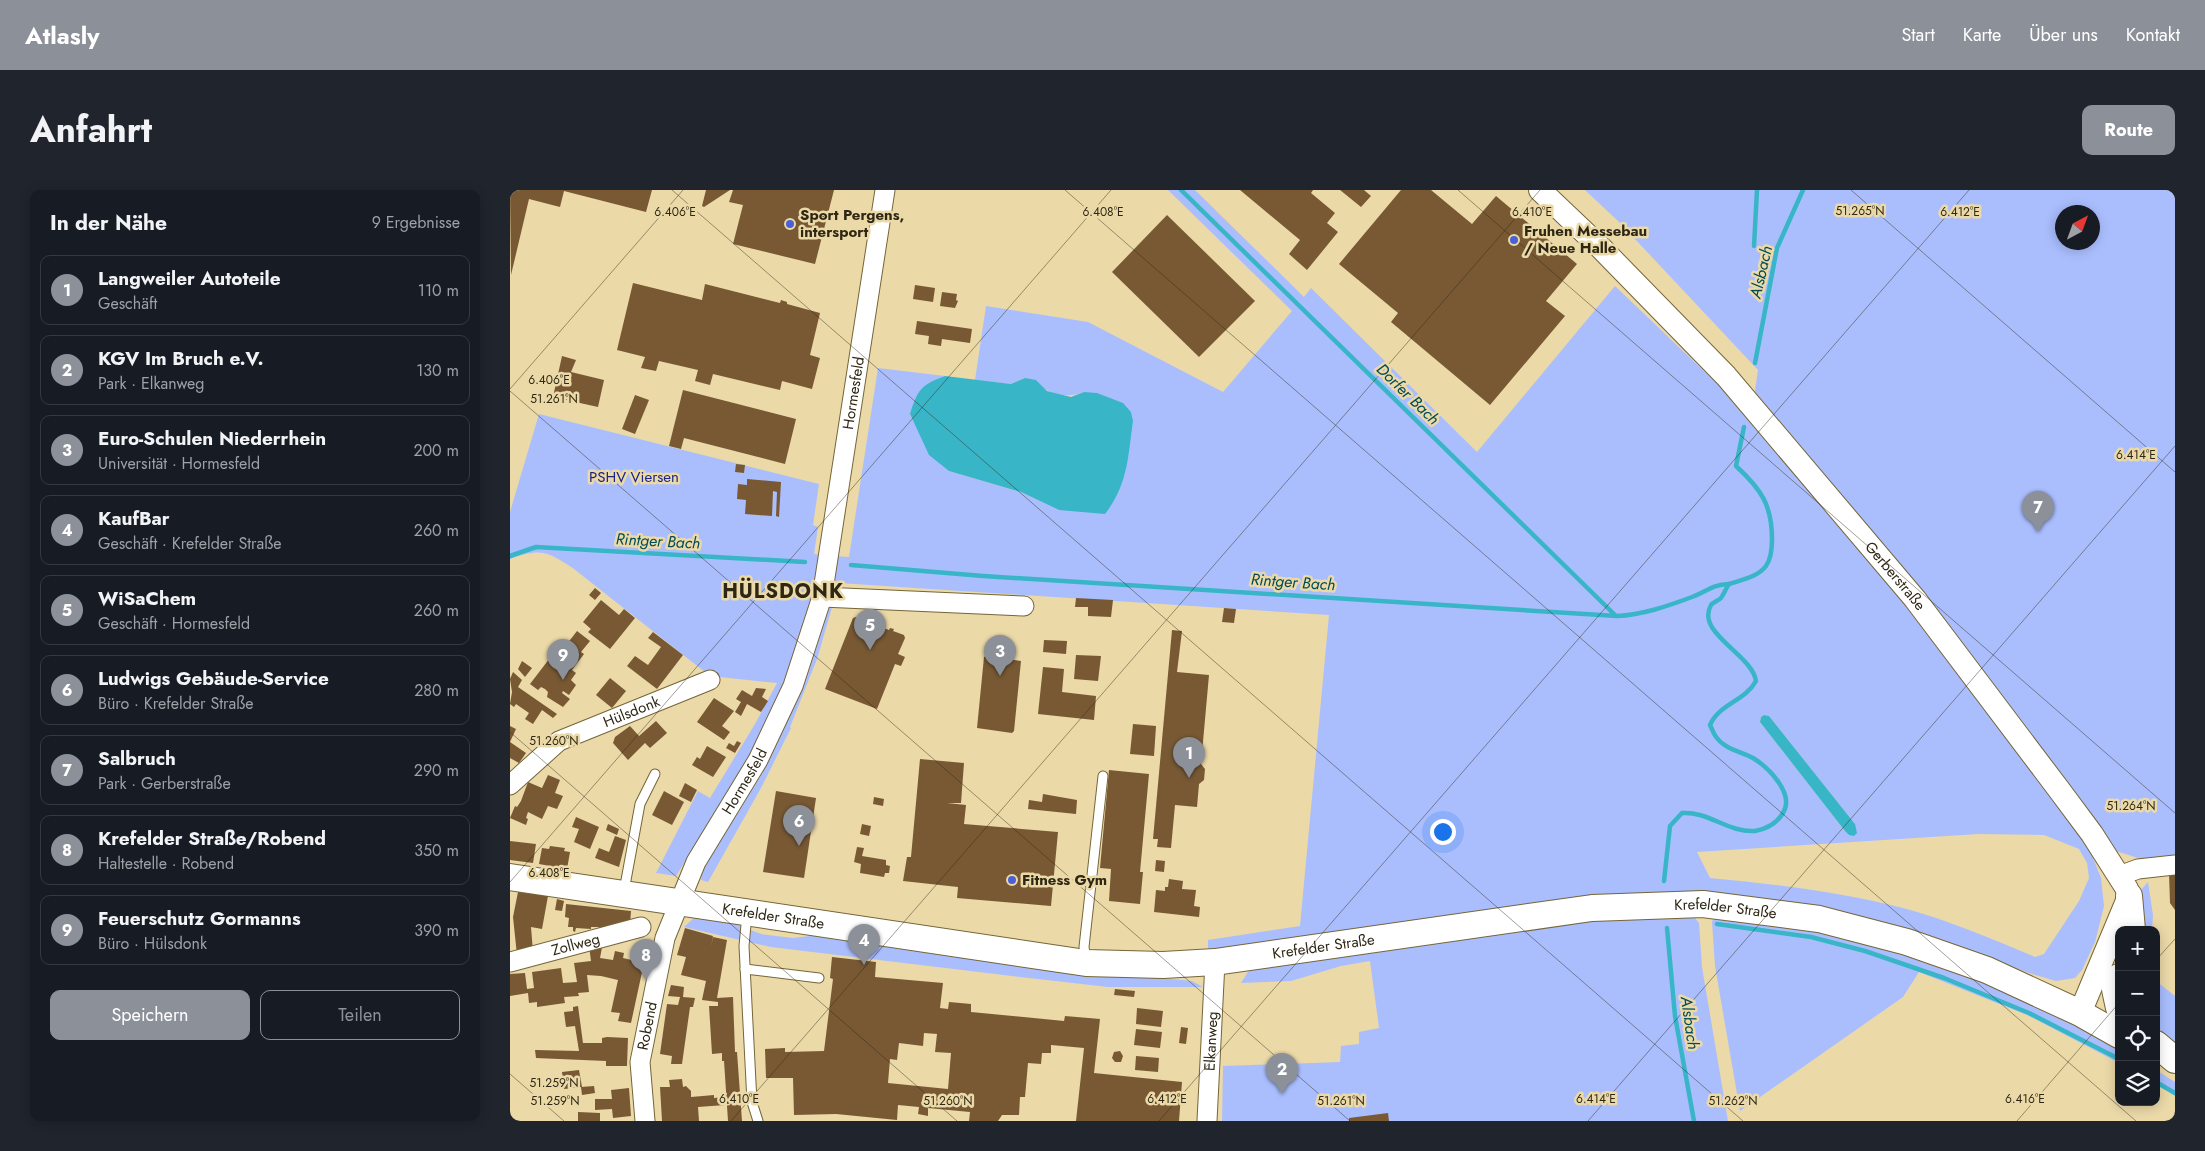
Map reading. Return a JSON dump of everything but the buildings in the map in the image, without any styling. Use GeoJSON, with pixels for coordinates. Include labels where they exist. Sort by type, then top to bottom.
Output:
{"type":"FeatureCollection","features":[{"type":"Feature","properties":{"kind":"main road","name":"Krefelder Straße"},"geometry":{"type":"LineString","coordinates":[[510,877],[680,904],[1086,963],[1162,965],[1215,962],[1592,908],[1702,904],[1820,919],[1907,942],[1987,970],[2080,1013],[2115,1032]]}},
{"type":"Feature","properties":{"kind":"main road"},"geometry":{"type":"LineString","coordinates":[[2124,886],[2131,926]]}},
{"type":"Feature","properties":{"kind":"main road"},"geometry":{"type":"LineString","coordinates":[[2160,1047],[2175,1060]]}},
{"type":"Feature","properties":{"kind":"main road"},"geometry":{"type":"LineString","coordinates":[[2160,1058],[2175,1066]]}},
{"type":"Feature","properties":{"kind":"street","name":"Hormesfeld"},"geometry":{"type":"LineString","coordinates":[[680,904],[696,862],[758,760],[793,686],[823,593],[872,285],[885,190]]}},
{"type":"Feature","properties":{"kind":"street","name":"Gerberstraße"},"geometry":{"type":"LineString","coordinates":[[1540,190],[1601,248],[1726,376],[1902,584],[1943,634],[2092,834],[2124,886]]}},
{"type":"Feature","properties":{"kind":"street"},"geometry":{"type":"LineString","coordinates":[[823,593],[1024,606]]}},
{"type":"Feature","properties":{"kind":"street","name":"Hülsdonk"},"geometry":{"type":"LineString","coordinates":[[510,785],[558,741],[710,680]]}},
{"type":"Feature","properties":{"kind":"street"},"geometry":{"type":"LineString","coordinates":[[2080,1013],[2124,886],[2138,870],[2175,865]]}},
{"type":"Feature","properties":{"kind":"street","name":"Robend"},"geometry":{"type":"LineString","coordinates":[[645,1121],[642,1055],[665,938],[680,904]]}},
{"type":"Feature","properties":{"kind":"street","name":"Zollweg"},"geometry":{"type":"LineString","coordinates":[[510,962],[641,928]]}},
{"type":"Feature","properties":{"kind":"street","name":"Elkanweg"},"geometry":{"type":"LineString","coordinates":[[1207,1121],[1215,962]]}},
{"type":"Feature","properties":{"kind":"lane"},"geometry":{"type":"LineString","coordinates":[[623,894],[640,804],[654,774]]}},
{"type":"Feature","properties":{"kind":"lane"},"geometry":{"type":"LineString","coordinates":[[1086,963],[1084,947],[1102,776]]}},
{"type":"Feature","properties":{"kind":"lane"},"geometry":{"type":"LineString","coordinates":[[747,914],[744,946],[752,1102],[758,1121]]}},
{"type":"Feature","properties":{"kind":"lane"},"geometry":{"type":"LineString","coordinates":[[745,968],[819,978]]}},
{"type":"Feature","properties":{"kind":"green space"},"geometry":{"type":"Polygon","coordinates":[[[1168,190],[1195,190],[1304,297],[1311,288],[1477,452],[1615,286],[1751,416],[1899,592],[2090,850],[2101,878],[2104,906],[2095,942],[2082,970],[2075,978],[2056,981],[2029,973],[1931,936],[1864,919],[1784,904],[1208,951],[1208,940],[1300,926],[1329,615],[839,583],[817,659],[791,728],[761,788],[708,882],[701,880],[703,862],[748,789],[835,556],[849,557],[878,368],[945,376],[928,383],[910,414],[920,434],[949,471],[1021,492],[1059,510],[1084,392],[1061,395],[1025,378],[1011,384],[975,380],[986,306],[1088,322],[1223,392],[1292,311],[1168,190]],[[1764,715],[1761,717],[1760,722],[1845,831],[1855,824],[1769,716],[1764,715]],[[1978,834],[1697,852],[1710,878],[1807,889],[1879,902],[1937,918],[2035,957],[2044,954],[2079,901],[2089,878],[2087,863],[2079,849],[2044,835],[1978,834]]]}},
{"type":"Feature","properties":{"kind":"green space"},"geometry":{"type":"Polygon","coordinates":[[[1585,190],[2175,190],[2175,857],[2141,859],[2116,851],[1754,397],[1758,370],[1619,222],[1585,190]]]}},
{"type":"Feature","properties":{"kind":"green space","name":"PSHV Viersen"},"geometry":{"type":"Polygon","coordinates":[[[539,414],[819,484],[813,525],[818,527],[814,554],[822,555],[804,629],[784,692],[746,764],[676,876],[656,873],[698,791],[710,798],[755,724],[777,683],[710,676],[574,569],[557,558],[544,553],[529,553],[510,559],[510,512],[539,414]]]}},
{"type":"Feature","properties":{"kind":"green space"},"geometry":{"type":"Polygon","coordinates":[[[2148,882],[2153,915],[2152,926],[2140,926],[2141,890],[2148,882]]]}},
{"type":"Feature","properties":{"kind":"green space"},"geometry":{"type":"Polygon","coordinates":[[[1715,915],[1810,930],[1923,959],[2034,1003],[2115,1046],[2115,1061],[2027,1015],[1919,972],[1903,997],[1740,1111],[1715,966],[1712,922],[1715,915]]]}},
{"type":"Feature","properties":{"kind":"green space"},"geometry":{"type":"Polygon","coordinates":[[[695,917],[728,921],[761,934],[793,938],[826,934],[1043,966],[1192,981],[1203,987],[1108,987],[771,947],[684,927],[695,917]]]}},
{"type":"Feature","properties":{"kind":"green space"},"geometry":{"type":"Polygon","coordinates":[[[1694,917],[1699,923],[1702,967],[1728,1121],[1222,1121],[1223,1066],[1340,1062],[1341,1046],[1359,1044],[1359,1032],[1379,1028],[1370,961],[1341,966],[1291,981],[1241,983],[1251,967],[1517,923],[1694,917]]]}},
{"type":"Feature","properties":{"kind":"green space"},"geometry":{"type":"Polygon","coordinates":[[[2160,984],[2175,996],[2175,1047],[2160,1035],[2160,984]]]}},
{"type":"Feature","properties":{"kind":"green space"},"geometry":{"type":"Polygon","coordinates":[[[2160,1073],[2175,1082],[2175,1096],[2160,1087],[2160,1073]]]}},
{"type":"Feature","properties":{"kind":"shaded area"},"geometry":{"type":"Polygon","coordinates":[[[945,376],[1011,384],[1025,378],[1036,380],[1047,391],[1071,397],[1084,392],[1097,393],[1123,403],[1131,412],[1133,421],[1128,458],[1123,481],[1113,503],[1105,514],[1059,510],[1021,492],[949,471],[929,455],[910,414],[921,389],[930,382],[945,376]]]}},
{"type":"Feature","properties":{"kind":"shaded area"},"geometry":{"type":"Polygon","coordinates":[[[1764,715],[1769,716],[1855,824],[1857,833],[1854,836],[1849,835],[1845,831],[1760,722],[1761,717],[1764,715]]]}},
{"type":"Feature","properties":{"kind":"waterway","name":"Dorfer Bach"},"geometry":{"type":"LineString","coordinates":[[1181,190],[1616,616]]}},
{"type":"Feature","properties":{"kind":"waterway"},"geometry":{"type":"LineString","coordinates":[[1754,246],[1757,190]]}},
{"type":"Feature","properties":{"kind":"waterway","name":"Alsbach"},"geometry":{"type":"LineString","coordinates":[[1755,363],[1777,248],[1803,190]]}},
{"type":"Feature","properties":{"kind":"waterway","name":"Alsbach"},"geometry":{"type":"LineString","coordinates":[[1664,881],[1670,826],[1682,813],[1701,815],[1736,829],[1755,831],[1774,823],[1781,817],[1786,806],[1783,790],[1773,775],[1753,758],[1720,742],[1710,725],[1719,712],[1751,688],[1756,681],[1752,671],[1745,662],[1717,634],[1711,625],[1708,615],[1711,605],[1721,598],[1729,584],[1759,573],[1768,563],[1770,556],[1772,539],[1770,516],[1767,507],[1752,482],[1736,466],[1744,427]]}},
{"type":"Feature","properties":{"kind":"waterway","name":"Rintger Bach"},"geometry":{"type":"LineString","coordinates":[[510,556],[536,547],[805,562]]}},
{"type":"Feature","properties":{"kind":"waterway","name":"Rintger Bach"},"geometry":{"type":"LineString","coordinates":[[851,565],[983,576],[1617,616],[1636,614],[1674,604],[1714,587],[1729,584]]}},
{"type":"Feature","properties":{"kind":"waterway"},"geometry":{"type":"LineString","coordinates":[[1717,924],[1811,937],[1865,951],[1944,978],[2029,1013],[2115,1057]]}},
{"type":"Feature","properties":{"kind":"waterway","name":"Alsbach"},"geometry":{"type":"LineString","coordinates":[[1667,928],[1675,1016],[1694,1121]]}},
{"type":"Feature","properties":{"kind":"waterway"},"geometry":{"type":"LineString","coordinates":[[2160,1084],[2175,1093]]}},
{"type":"Feature","properties":{"kind":"place","name":"Sport Pergens, intersport"},"geometry":{"type":"Point","coordinates":[790,224]}},
{"type":"Feature","properties":{"kind":"place","name":"Fruhen Messebau / Neue Halle"},"geometry":{"type":"Point","coordinates":[1514,240]}},
{"type":"Feature","properties":{"kind":"place","name":"Salbruch"},"geometry":{"type":"Point","coordinates":[2038,532]}},
{"type":"Feature","properties":{"kind":"place","name":"WiSaChem"},"geometry":{"type":"Point","coordinates":[870,650]}},
{"type":"Feature","properties":{"kind":"place","name":"Euro-Schulen Niederrhein"},"geometry":{"type":"Point","coordinates":[1000,676]}},
{"type":"Feature","properties":{"kind":"place","name":"Feuerschutz Gormanns"},"geometry":{"type":"Point","coordinates":[563,680]}},
{"type":"Feature","properties":{"kind":"place","name":"Langweiler Autoteile"},"geometry":{"type":"Point","coordinates":[1189,778]}},
{"type":"Feature","properties":{"kind":"place","name":"Ludwigs Gebäude-Service"},"geometry":{"type":"Point","coordinates":[799,846]}},
{"type":"Feature","properties":{"kind":"place","name":"Fitness Gym"},"geometry":{"type":"Point","coordinates":[1012,880]}},
{"type":"Feature","properties":{"kind":"place","name":"KaufBar"},"geometry":{"type":"Point","coordinates":[864,965]}},
{"type":"Feature","properties":{"kind":"place","name":"Krefelder Straße/Robend"},"geometry":{"type":"Point","coordinates":[646,980]}},
{"type":"Feature","properties":{"kind":"place","name":"KGV Im Bruch e.V."},"geometry":{"type":"Point","coordinates":[1282,1094]}},
{"type":"Feature","properties":{"kind":"district","name":"HÜLSDONK"},"geometry":{"type":"Point","coordinates":[783,591]}}]}
